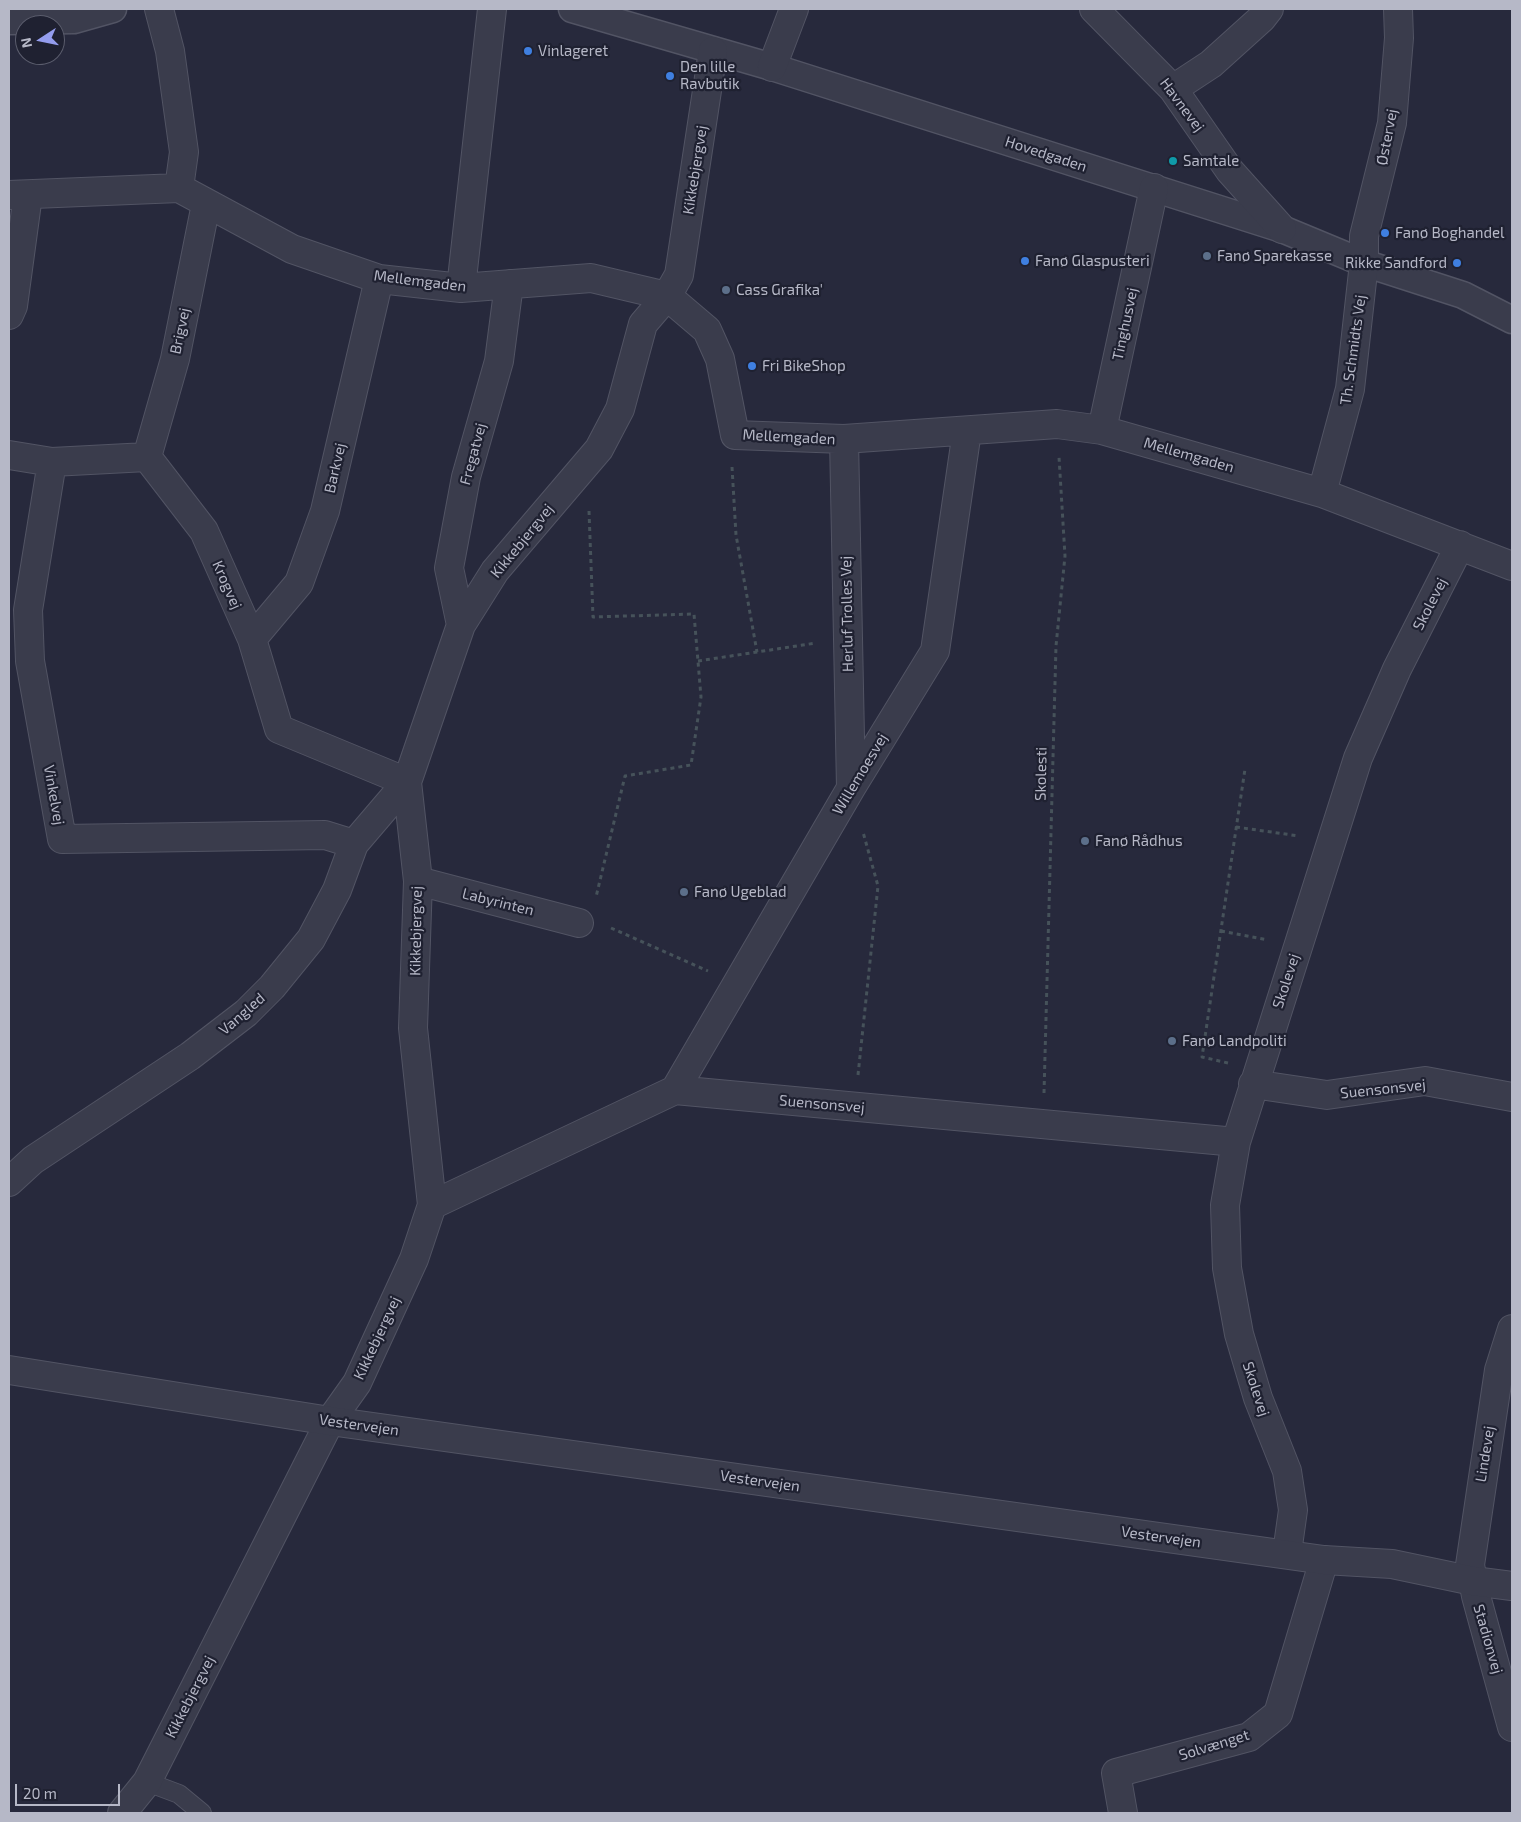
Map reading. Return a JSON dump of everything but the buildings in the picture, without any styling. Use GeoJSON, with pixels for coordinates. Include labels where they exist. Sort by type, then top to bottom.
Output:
{"type":"FeatureCollection","features":[{"type":"Feature","properties":{"kind":"street"},"geometry":{"type":"LineString","coordinates":[[9,21],[74,20],[113,9]]}},
{"type":"Feature","properties":{"kind":"street"},"geometry":{"type":"LineString","coordinates":[[9,314],[13,306],[18,195],[179,188],[184,152],[170,51],[159,9]]}},
{"type":"Feature","properties":{"kind":"street"},"geometry":{"type":"LineString","coordinates":[[461,288],[492,9]]}},
{"type":"Feature","properties":{"kind":"street","name":"Hovedgaden"},"geometry":{"type":"LineString","coordinates":[[572,9],[772,67],[1282,229],[1364,263],[1463,295],[1512,320]]}},
{"type":"Feature","properties":{"kind":"street"},"geometry":{"type":"LineString","coordinates":[[772,67],[794,9]]}},
{"type":"Feature","properties":{"kind":"street","name":"Havnevej"},"geometry":{"type":"LineString","coordinates":[[1094,9],[1173,89],[1230,171],[1282,229]]}},
{"type":"Feature","properties":{"kind":"street"},"geometry":{"type":"LineString","coordinates":[[1173,89],[1211,64],[1262,18],[1269,9]]}},
{"type":"Feature","properties":{"kind":"street","name":"Østervej"},"geometry":{"type":"LineString","coordinates":[[1364,263],[1364,236],[1392,123],[1400,38],[1398,9]]}},
{"type":"Feature","properties":{"kind":"street","name":"Kikkebjergvej"},"geometry":{"type":"LineString","coordinates":[[122,1813],[147,1782],[330,1421],[357,1382],[414,1259],[432,1205],[413,1028],[418,881],[407,782],[461,625],[495,572],[599,449],[620,409],[643,324],[667,296],[678,275],[713,51]]}},
{"type":"Feature","properties":{"kind":"street","name":"Mellemgaden"},"geometry":{"type":"LineString","coordinates":[[179,188],[292,249],[379,279],[461,288],[590,278],[667,296],[707,330],[720,359],[735,435],[844,439],[1057,424],[1102,430],[1322,493],[1512,566]]}},
{"type":"Feature","properties":{"kind":"street","name":"Tinghusvej"},"geometry":{"type":"LineString","coordinates":[[1102,430],[1154,188]]}},
{"type":"Feature","properties":{"kind":"street","name":"Brigvej"},"geometry":{"type":"LineString","coordinates":[[147,457],[175,359],[206,204]]}},
{"type":"Feature","properties":{"kind":"street","name":"Th. Schmidts Vej"},"geometry":{"type":"LineString","coordinates":[[1322,493],[1350,389],[1364,263]]}},
{"type":"Feature","properties":{"kind":"street","name":"Barkvej"},"geometry":{"type":"LineString","coordinates":[[252,639],[299,583],[325,511],[379,279]]}},
{"type":"Feature","properties":{"kind":"street","name":"Fregatvej"},"geometry":{"type":"LineString","coordinates":[[461,625],[450,568],[466,477],[499,361],[509,284]]}},
{"type":"Feature","properties":{"kind":"street","name":"Willemoesvej"},"geometry":{"type":"LineString","coordinates":[[675,1090],[851,788],[935,651],[967,431]]}},
{"type":"Feature","properties":{"kind":"street","name":"Herluf Trolles Vej"},"geometry":{"type":"LineString","coordinates":[[844,439],[851,788]]}},
{"type":"Feature","properties":{"kind":"street"},"geometry":{"type":"LineString","coordinates":[[9,454],[52,462],[147,457]]}},
{"type":"Feature","properties":{"kind":"street","name":"Krogvej"},"geometry":{"type":"LineString","coordinates":[[147,457],[204,531],[252,639],[279,729],[407,782]]}},
{"type":"Feature","properties":{"kind":"street","name":"Vinkelvej"},"geometry":{"type":"LineString","coordinates":[[52,462],[28,610],[30,661],[62,839],[325,836],[354,844]]}},
{"type":"Feature","properties":{"kind":"street","name":"Skolevej"},"geometry":{"type":"LineString","coordinates":[[1287,1553],[1293,1510],[1287,1471],[1258,1398],[1239,1334],[1227,1268],[1225,1204],[1236,1142],[1358,758],[1389,687],[1460,545]]}},
{"type":"Feature","properties":{"kind":"street","name":"Vangled"},"geometry":{"type":"LineString","coordinates":[[9,1182],[33,1160],[190,1056],[246,1013],[272,987],[311,938],[337,890],[354,844],[407,782]]}},
{"type":"Feature","properties":{"kind":"street","name":"Labyrinten"},"geometry":{"type":"LineString","coordinates":[[418,881],[585,921]]}},
{"type":"Feature","properties":{"kind":"street","name":"Suensonsvej"},"geometry":{"type":"LineString","coordinates":[[1256,1077],[1327,1095],[1425,1082],[1512,1097]]}},
{"type":"Feature","properties":{"kind":"street"},"geometry":{"type":"LineString","coordinates":[[432,1205],[675,1090]]}},
{"type":"Feature","properties":{"kind":"street","name":"Suensonsvej"},"geometry":{"type":"LineString","coordinates":[[675,1090],[1236,1142]]}},
{"type":"Feature","properties":{"kind":"street","name":"Lindevej"},"geometry":{"type":"LineString","coordinates":[[1473,1581],[1470,1565],[1485,1453],[1499,1370],[1512,1329]]}},
{"type":"Feature","properties":{"kind":"street","name":"Vestervejen"},"geometry":{"type":"LineString","coordinates":[[9,1370],[330,1421],[1287,1553],[1324,1560],[1392,1564],[1473,1581],[1512,1586]]}},
{"type":"Feature","properties":{"kind":"street","name":"Solvænget"},"geometry":{"type":"LineString","coordinates":[[1123,1813],[1116,1773],[1249,1737],[1278,1714],[1324,1560]]}},
{"type":"Feature","properties":{"kind":"street","name":"Stadionvej"},"geometry":{"type":"LineString","coordinates":[[1473,1581],[1512,1727]]}},
{"type":"Feature","properties":{"kind":"lane"},"geometry":{"type":"LineString","coordinates":[[147,1782],[179,1794],[202,1813]]}},
{"type":"Feature","properties":{"kind":"path","name":"Skolesti"},"geometry":{"type":"LineString","coordinates":[[1044,1125],[1056,646],[1065,556],[1057,424]]}},
{"type":"Feature","properties":{"kind":"path"},"geometry":{"type":"LineString","coordinates":[[735,435],[731,451],[736,536],[757,652]]}},
{"type":"Feature","properties":{"kind":"path"},"geometry":{"type":"LineString","coordinates":[[583,468],[588,482],[593,617],[694,614],[701,697],[691,765],[625,776],[585,921],[736,983]]}},
{"type":"Feature","properties":{"kind":"path"},"geometry":{"type":"LineString","coordinates":[[698,661],[847,639]]}},
{"type":"Feature","properties":{"kind":"path"},"geometry":{"type":"LineString","coordinates":[[1245,769],[1202,1057],[1256,1077]]}},
{"type":"Feature","properties":{"kind":"path"},"geometry":{"type":"LineString","coordinates":[[851,788],[878,886],[855,1108]]}},
{"type":"Feature","properties":{"kind":"path"},"geometry":{"type":"LineString","coordinates":[[1236,827],[1332,841]]}},
{"type":"Feature","properties":{"kind":"path"},"geometry":{"type":"LineString","coordinates":[[1221,931],[1298,946]]}},
{"type":"Feature","properties":{"kind":"place","name":"Vinlageret"},"geometry":{"type":"Point","coordinates":[528,51]}},
{"type":"Feature","properties":{"kind":"place","name":"Den lille Ravbutik"},"geometry":{"type":"Point","coordinates":[670,76]}},
{"type":"Feature","properties":{"kind":"place","name":"Samtale"},"geometry":{"type":"Point","coordinates":[1173,161]}},
{"type":"Feature","properties":{"kind":"place","name":"Fanø Boghandel"},"geometry":{"type":"Point","coordinates":[1385,233]}},
{"type":"Feature","properties":{"kind":"place","name":"Fanø Sparekasse"},"geometry":{"type":"Point","coordinates":[1207,256]}},
{"type":"Feature","properties":{"kind":"place","name":"Fanø Glaspusteri"},"geometry":{"type":"Point","coordinates":[1025,261]}},
{"type":"Feature","properties":{"kind":"place","name":"Rikke Sandford"},"geometry":{"type":"Point","coordinates":[1457,263]}},
{"type":"Feature","properties":{"kind":"place","name":"Cass Grafika'"},"geometry":{"type":"Point","coordinates":[726,290]}},
{"type":"Feature","properties":{"kind":"place","name":"Fri BikeShop"},"geometry":{"type":"Point","coordinates":[752,366]}},
{"type":"Feature","properties":{"kind":"place","name":"Fanø Rådhus"},"geometry":{"type":"Point","coordinates":[1085,841]}},
{"type":"Feature","properties":{"kind":"place","name":"Fanø Ugeblad"},"geometry":{"type":"Point","coordinates":[684,892]}},
{"type":"Feature","properties":{"kind":"place","name":"Fanø Landpoliti"},"geometry":{"type":"Point","coordinates":[1172,1041]}}]}
